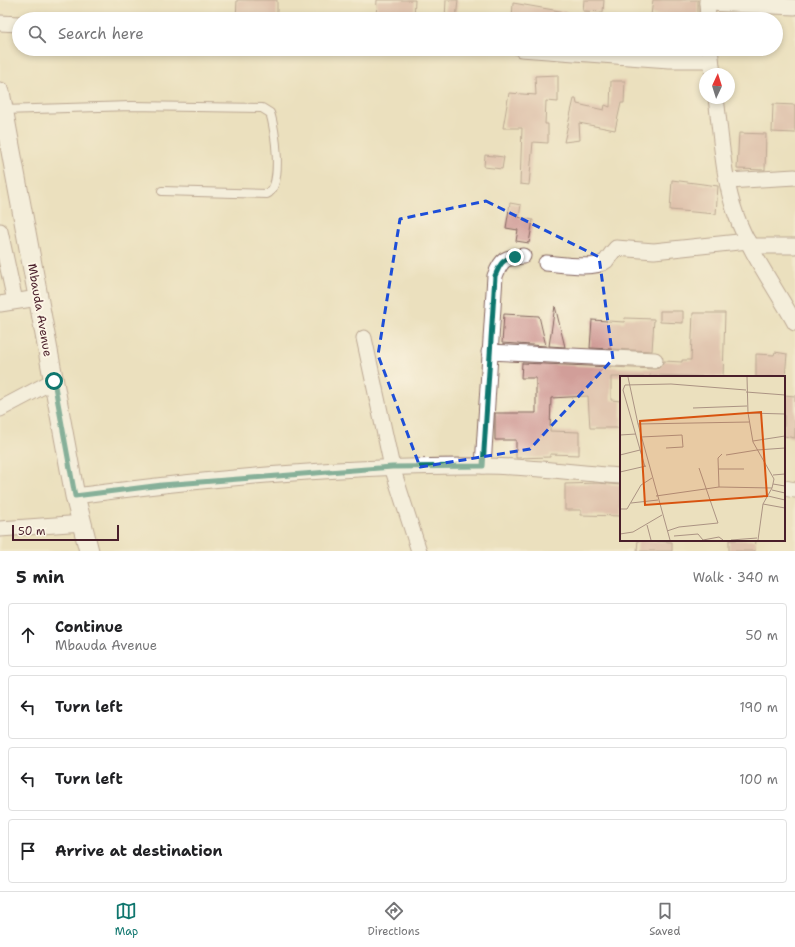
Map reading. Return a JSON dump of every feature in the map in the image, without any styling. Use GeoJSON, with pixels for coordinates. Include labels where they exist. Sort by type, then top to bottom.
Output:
{"type":"FeatureCollection","features":[{"type":"Feature","properties":{"kind":"street"},"geometry":{"type":"LineString","coordinates":[[708,12],[707,1],[795,7]]}},
{"type":"Feature","properties":{"kind":"street"},"geometry":{"type":"LineString","coordinates":[[0,23],[12,24]]}},
{"type":"Feature","properties":{"kind":"street"},"geometry":{"type":"LineString","coordinates":[[615,56],[711,61]]}},
{"type":"Feature","properties":{"kind":"street","name":"Mbauda Avenue"},"geometry":{"type":"LineString","coordinates":[[2,101],[75,496],[89,551]]}},
{"type":"Feature","properties":{"kind":"street"},"geometry":{"type":"LineString","coordinates":[[717,104],[728,181],[736,216],[750,244],[795,322]]}},
{"type":"Feature","properties":{"kind":"street"},"geometry":{"type":"LineString","coordinates":[[728,181],[795,177]]}},
{"type":"Feature","properties":{"kind":"street"},"geometry":{"type":"LineString","coordinates":[[0,231],[7,302],[38,298]]}},
{"type":"Feature","properties":{"kind":"street"},"geometry":{"type":"LineString","coordinates":[[546,263],[589,266],[605,262],[616,248],[654,251],[750,244],[795,246]]}},
{"type":"Feature","properties":{"kind":"street"},"geometry":{"type":"LineString","coordinates":[[483,466],[495,276],[500,263],[506,259],[523,256]]}},
{"type":"Feature","properties":{"kind":"street"},"geometry":{"type":"LineString","coordinates":[[364,338],[392,467],[419,551]]}},
{"type":"Feature","properties":{"kind":"street"},"geometry":{"type":"LineString","coordinates":[[490,352],[655,360]]}},
{"type":"Feature","properties":{"kind":"street"},"geometry":{"type":"LineString","coordinates":[[0,409],[54,381]]}},
{"type":"Feature","properties":{"kind":"street"},"geometry":{"type":"LineString","coordinates":[[75,496],[162,485],[392,467],[483,466],[620,476]]}},
{"type":"Feature","properties":{"kind":"street"},"geometry":{"type":"LineString","coordinates":[[785,488],[795,490]]}},
{"type":"Feature","properties":{"kind":"street"},"geometry":{"type":"LineString","coordinates":[[0,529],[83,523]]}},
{"type":"Feature","properties":{"kind":"lane"},"geometry":{"type":"LineString","coordinates":[[2,101],[131,106],[262,108],[270,112],[276,138],[276,176],[273,190],[267,194],[162,192]]}},
{"type":"Feature","properties":{"kind":"highlighted area"},"geometry":{"type":"Polygon","coordinates":[[[486,201],[599,257],[613,359],[530,449],[420,467],[378,355],[400,219],[486,201]]]}},
{"type":"Feature","properties":{"kind":"building"},"geometry":{"type":"Polygon","coordinates":[[[237,0],[277,0],[277,12],[236,12],[237,0]]]}},
{"type":"Feature","properties":{"kind":"building"},"geometry":{"type":"Polygon","coordinates":[[[377,0],[415,0],[414,12],[376,12],[377,0]]]}},
{"type":"Feature","properties":{"kind":"building"},"geometry":{"type":"Polygon","coordinates":[[[446,0],[458,0],[457,12],[445,12],[446,0]]]}},
{"type":"Feature","properties":{"kind":"building"},"geometry":{"type":"Polygon","coordinates":[[[584,0],[604,0],[603,12],[583,11],[584,0]]]}},
{"type":"Feature","properties":{"kind":"building"},"geometry":{"type":"Polygon","coordinates":[[[653,0],[698,0],[698,12],[651,12],[653,0]]]}},
{"type":"Feature","properties":{"kind":"building"},"geometry":{"type":"Polygon","coordinates":[[[513,3],[565,12],[512,12],[513,3]]]}},
{"type":"Feature","properties":{"kind":"building"},"geometry":{"type":"Polygon","coordinates":[[[558,75],[558,102],[546,101],[545,124],[548,124],[548,143],[533,142],[529,185],[520,184],[522,128],[503,128],[509,93],[536,95],[535,76],[558,75]]]}},
{"type":"Feature","properties":{"kind":"building"},"geometry":{"type":"Polygon","coordinates":[[[611,81],[625,81],[624,103],[621,103],[615,130],[579,123],[580,140],[564,142],[574,99],[576,99],[577,104],[604,110],[605,105],[610,107],[611,81]]]}},
{"type":"Feature","properties":{"kind":"building"},"geometry":{"type":"Polygon","coordinates":[[[773,104],[795,105],[795,133],[772,132],[773,104]]]}},
{"type":"Feature","properties":{"kind":"building"},"geometry":{"type":"Polygon","coordinates":[[[739,133],[766,134],[765,170],[737,169],[739,133]]]}},
{"type":"Feature","properties":{"kind":"building"},"geometry":{"type":"Polygon","coordinates":[[[485,155],[504,157],[502,169],[484,167],[485,155]]]}},
{"type":"Feature","properties":{"kind":"building"},"geometry":{"type":"Polygon","coordinates":[[[672,180],[718,186],[716,214],[670,210],[672,180]]]}},
{"type":"Feature","properties":{"kind":"building"},"geometry":{"type":"Polygon","coordinates":[[[510,203],[521,205],[519,217],[533,220],[529,243],[516,241],[518,230],[506,228],[510,203]]]}},
{"type":"Feature","properties":{"kind":"building"},"geometry":{"type":"Polygon","coordinates":[[[555,306],[565,347],[549,346],[555,306]]]}},
{"type":"Feature","properties":{"kind":"building"},"geometry":{"type":"Polygon","coordinates":[[[660,311],[683,311],[683,323],[660,322],[660,311]]]}},
{"type":"Feature","properties":{"kind":"building"},"geometry":{"type":"Polygon","coordinates":[[[693,313],[725,313],[723,376],[650,375],[611,377],[611,400],[620,401],[620,428],[590,428],[588,396],[551,398],[550,431],[579,432],[579,455],[550,454],[550,457],[516,458],[516,440],[495,440],[495,413],[536,413],[536,378],[521,378],[522,363],[655,369],[659,368],[664,361],[682,362],[682,360],[691,360],[693,313]]]}},
{"type":"Feature","properties":{"kind":"building"},"geometry":{"type":"Polygon","coordinates":[[[504,314],[539,316],[546,346],[502,343],[504,314]]]}},
{"type":"Feature","properties":{"kind":"building"},"geometry":{"type":"Polygon","coordinates":[[[625,318],[654,319],[652,351],[590,348],[592,320],[624,322],[625,318]]]}},
{"type":"Feature","properties":{"kind":"building"},"geometry":{"type":"Polygon","coordinates":[[[775,352],[787,354],[785,377],[756,376],[756,354],[774,355],[775,352]]]}},
{"type":"Feature","properties":{"kind":"building"},"geometry":{"type":"Polygon","coordinates":[[[785,395],[795,396],[795,438],[785,436],[785,395]]]}},
{"type":"Feature","properties":{"kind":"building"},"geometry":{"type":"Polygon","coordinates":[[[598,483],[620,485],[620,516],[581,515],[581,510],[565,510],[565,484],[598,483]]]}},
{"type":"Feature","properties":{"kind":"building"},"geometry":{"type":"Polygon","coordinates":[[[638,541],[672,542],[672,551],[637,551],[638,541]]]}},
{"type":"Feature","properties":{"kind":"building"},"geometry":{"type":"Polygon","coordinates":[[[729,541],[756,541],[755,551],[729,551],[729,541]]]}},
{"type":"Feature","properties":{"kind":"route"},"geometry":{"type":"LineString","coordinates":[[54,381],[75,496],[162,485],[392,467],[483,466],[495,276],[500,263],[506,259],[515,257]]}}]}
